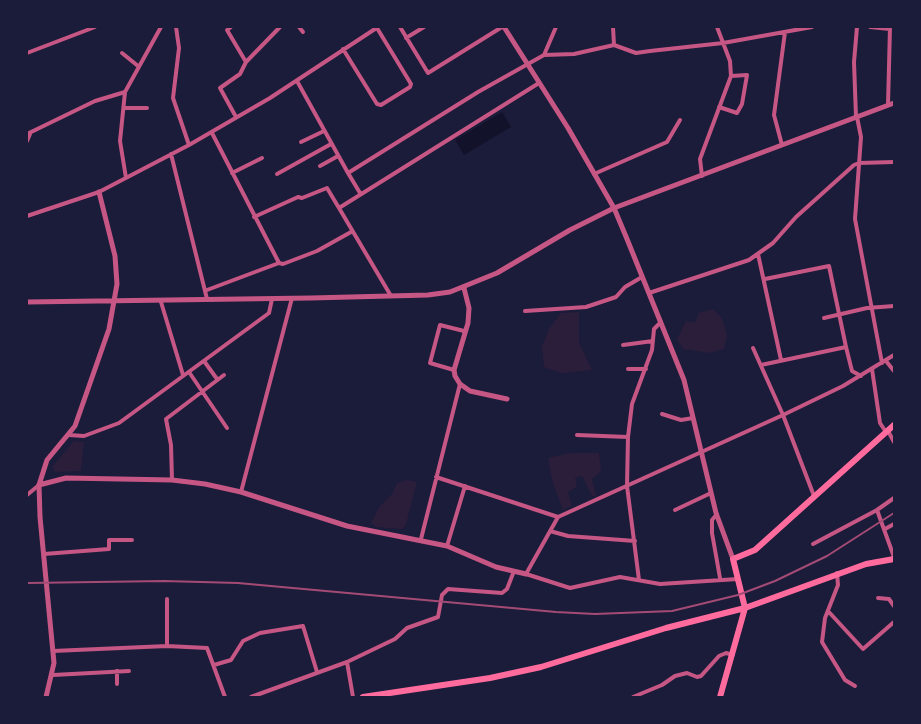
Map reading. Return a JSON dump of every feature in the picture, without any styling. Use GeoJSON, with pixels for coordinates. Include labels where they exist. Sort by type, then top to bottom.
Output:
{"type":"FeatureCollection","features":[{"type":"Feature","properties":{"kind":"main road"},"geometry":{"type":"LineString","coordinates":[[720,697],[746,608],[733,559],[755,550],[894,425]]}},
{"type":"Feature","properties":{"kind":"main road"},"geometry":{"type":"LineString","coordinates":[[363,697],[490,678],[542,667],[666,628],[746,608],[837,573],[894,558]]}},
{"type":"Feature","properties":{"kind":"street"},"geometry":{"type":"LineString","coordinates":[[27,53],[94,27]]}},
{"type":"Feature","properties":{"kind":"street"},"geometry":{"type":"LineString","coordinates":[[126,178],[120,141],[125,92],[161,27]]}},
{"type":"Feature","properties":{"kind":"street"},"geometry":{"type":"LineString","coordinates":[[176,27],[179,48],[173,98],[189,145]]}},
{"type":"Feature","properties":{"kind":"street"},"geometry":{"type":"LineString","coordinates":[[231,27],[227,30],[246,62]]}},
{"type":"Feature","properties":{"kind":"street"},"geometry":{"type":"LineString","coordinates":[[236,117],[220,88],[240,74],[246,62],[280,27]]}},
{"type":"Feature","properties":{"kind":"street"},"geometry":{"type":"LineString","coordinates":[[299,27],[303,32]]}},
{"type":"Feature","properties":{"kind":"street"},"geometry":{"type":"LineString","coordinates":[[400,27],[428,72],[503,27],[540,83],[614,208],[643,277],[684,380],[711,493],[733,559]]}},
{"type":"Feature","properties":{"kind":"street"},"geometry":{"type":"LineString","coordinates":[[406,38],[424,27]]}},
{"type":"Feature","properties":{"kind":"street"},"geometry":{"type":"LineString","coordinates":[[544,55],[556,27]]}},
{"type":"Feature","properties":{"kind":"street"},"geometry":{"type":"LineString","coordinates":[[613,27],[614,45]]}},
{"type":"Feature","properties":{"kind":"street"},"geometry":{"type":"LineString","coordinates":[[702,176],[700,159],[731,76],[730,61],[717,27]]}},
{"type":"Feature","properties":{"kind":"street"},"geometry":{"type":"LineString","coordinates":[[763,27],[768,33]]}},
{"type":"Feature","properties":{"kind":"street"},"geometry":{"type":"LineString","coordinates":[[348,173],[526,63],[544,55],[574,54],[614,45],[636,53],[723,43],[781,30],[812,27]]}},
{"type":"Feature","properties":{"kind":"street"},"geometry":{"type":"LineString","coordinates":[[857,27],[854,62],[856,118],[861,136],[855,219],[884,362],[894,371]]}},
{"type":"Feature","properties":{"kind":"street"},"geometry":{"type":"LineString","coordinates":[[27,302],[114,303],[428,295],[464,288],[497,273],[570,230],[614,208],[891,104],[890,28],[870,27]]}},
{"type":"Feature","properties":{"kind":"street"},"geometry":{"type":"LineString","coordinates":[[27,216],[99,192],[189,145],[297,81],[343,49],[377,28],[411,84],[410,87],[381,105],[377,104],[343,49]]}},
{"type":"Feature","properties":{"kind":"street"},"geometry":{"type":"LineString","coordinates":[[781,30],[774,115],[782,145]]}},
{"type":"Feature","properties":{"kind":"street"},"geometry":{"type":"LineString","coordinates":[[122,53],[138,66]]}},
{"type":"Feature","properties":{"kind":"street"},"geometry":{"type":"LineString","coordinates":[[719,107],[737,113],[742,104],[747,75],[731,76]]}},
{"type":"Feature","properties":{"kind":"street"},"geometry":{"type":"LineString","coordinates":[[297,81],[360,193]]}},
{"type":"Feature","properties":{"kind":"street"},"geometry":{"type":"LineString","coordinates":[[339,208],[540,83]]}},
{"type":"Feature","properties":{"kind":"street"},"geometry":{"type":"LineString","coordinates":[[27,141],[29,134],[95,101],[125,92]]}},
{"type":"Feature","properties":{"kind":"street"},"geometry":{"type":"LineString","coordinates":[[124,108],[147,108]]}},
{"type":"Feature","properties":{"kind":"street"},"geometry":{"type":"LineString","coordinates":[[594,174],[667,142],[680,120]]}},
{"type":"Feature","properties":{"kind":"street"},"geometry":{"type":"LineString","coordinates":[[301,142],[324,131]]}},
{"type":"Feature","properties":{"kind":"street"},"geometry":{"type":"LineString","coordinates":[[212,132],[279,263]]}},
{"type":"Feature","properties":{"kind":"street"},"geometry":{"type":"LineString","coordinates":[[277,174],[332,144]]}},
{"type":"Feature","properties":{"kind":"street"},"geometry":{"type":"LineString","coordinates":[[171,154],[207,290],[207,300]]}},
{"type":"Feature","properties":{"kind":"street"},"geometry":{"type":"LineString","coordinates":[[320,166],[338,156]]}},
{"type":"Feature","properties":{"kind":"street"},"geometry":{"type":"LineString","coordinates":[[232,173],[262,158]]}},
{"type":"Feature","properties":{"kind":"street"},"geometry":{"type":"LineString","coordinates":[[649,293],[715,273],[758,254],[773,243],[796,217],[859,163],[894,162]]}},
{"type":"Feature","properties":{"kind":"street"},"geometry":{"type":"LineString","coordinates":[[254,217],[298,197],[302,198],[327,189],[391,296]]}},
{"type":"Feature","properties":{"kind":"street"},"geometry":{"type":"LineString","coordinates":[[46,697],[53,675],[53,651],[38,499],[39,485],[47,460],[69,435],[81,414],[109,329],[117,284],[115,256],[99,192]]}},
{"type":"Feature","properties":{"kind":"street"},"geometry":{"type":"LineString","coordinates":[[207,290],[317,251],[351,232]]}},
{"type":"Feature","properties":{"kind":"street"},"geometry":{"type":"LineString","coordinates":[[758,254],[782,360]]}},
{"type":"Feature","properties":{"kind":"street"},"geometry":{"type":"LineString","coordinates":[[765,279],[829,266],[852,371],[861,376]]}},
{"type":"Feature","properties":{"kind":"street"},"geometry":{"type":"LineString","coordinates":[[525,311],[586,307],[616,297],[625,287],[643,277]]}},
{"type":"Feature","properties":{"kind":"street"},"geometry":{"type":"LineString","coordinates":[[464,288],[469,308],[454,370],[460,384],[470,391],[507,399]]}},
{"type":"Feature","properties":{"kind":"street"},"geometry":{"type":"LineString","coordinates":[[241,492],[292,298]]}},
{"type":"Feature","properties":{"kind":"street"},"geometry":{"type":"LineString","coordinates":[[69,435],[84,436],[120,423],[270,313],[272,299]]}},
{"type":"Feature","properties":{"kind":"street"},"geometry":{"type":"LineString","coordinates":[[161,302],[183,375]]}},
{"type":"Feature","properties":{"kind":"street"},"geometry":{"type":"LineString","coordinates":[[824,318],[894,306]]}},
{"type":"Feature","properties":{"kind":"street"},"geometry":{"type":"LineString","coordinates":[[639,580],[627,486],[628,437],[632,404],[646,369],[654,329],[661,322]]}},
{"type":"Feature","properties":{"kind":"street"},"geometry":{"type":"LineString","coordinates":[[454,370],[430,363],[440,325],[464,331]]}},
{"type":"Feature","properties":{"kind":"street"},"geometry":{"type":"LineString","coordinates":[[623,345],[653,341]]}},
{"type":"Feature","properties":{"kind":"street"},"geometry":{"type":"LineString","coordinates":[[761,364],[846,347]]}},
{"type":"Feature","properties":{"kind":"street"},"geometry":{"type":"LineString","coordinates":[[753,348],[783,415],[815,497]]}},
{"type":"Feature","properties":{"kind":"street"},"geometry":{"type":"LineString","coordinates":[[526,574],[558,517],[783,415],[861,376],[894,355]]}},
{"type":"Feature","properties":{"kind":"street"},"geometry":{"type":"LineString","coordinates":[[204,361],[217,379]]}},
{"type":"Feature","properties":{"kind":"street"},"geometry":{"type":"LineString","coordinates":[[628,369],[646,369]]}},
{"type":"Feature","properties":{"kind":"street"},"geometry":{"type":"LineString","coordinates":[[872,369],[880,423],[894,442]]}},
{"type":"Feature","properties":{"kind":"street"},"geometry":{"type":"LineString","coordinates":[[189,371],[227,428]]}},
{"type":"Feature","properties":{"kind":"street"},"geometry":{"type":"LineString","coordinates":[[172,480],[171,445],[166,419],[224,375]]}},
{"type":"Feature","properties":{"kind":"street"},"geometry":{"type":"LineString","coordinates":[[421,539],[460,384]]}},
{"type":"Feature","properties":{"kind":"street"},"geometry":{"type":"LineString","coordinates":[[662,414],[681,420],[694,418]]}},
{"type":"Feature","properties":{"kind":"street"},"geometry":{"type":"LineString","coordinates":[[577,435],[628,437]]}},
{"type":"Feature","properties":{"kind":"street"},"geometry":{"type":"LineString","coordinates":[[436,477],[558,517]]}},
{"type":"Feature","properties":{"kind":"street"},"geometry":{"type":"LineString","coordinates":[[27,495],[39,485],[66,478],[172,480],[241,492],[347,526],[447,546],[514,572],[570,588],[620,577],[660,584],[720,578],[739,579]]}},
{"type":"Feature","properties":{"kind":"street"},"geometry":{"type":"LineString","coordinates":[[447,546],[465,486]]}},
{"type":"Feature","properties":{"kind":"street"},"geometry":{"type":"LineString","coordinates":[[675,510],[711,493]]}},
{"type":"Feature","properties":{"kind":"street"},"geometry":{"type":"LineString","coordinates":[[813,544],[877,510],[894,498]]}},
{"type":"Feature","properties":{"kind":"street"},"geometry":{"type":"LineString","coordinates":[[877,510],[894,558]]}},
{"type":"Feature","properties":{"kind":"street"},"geometry":{"type":"LineString","coordinates":[[717,514],[712,520],[712,533],[720,578]]}},
{"type":"Feature","properties":{"kind":"street"},"geometry":{"type":"LineString","coordinates":[[885,530],[894,524]]}},
{"type":"Feature","properties":{"kind":"street"},"geometry":{"type":"LineString","coordinates":[[550,531],[568,536],[635,542]]}},
{"type":"Feature","properties":{"kind":"street"},"geometry":{"type":"LineString","coordinates":[[44,554],[109,549],[110,540],[132,540]]}},
{"type":"Feature","properties":{"kind":"street"},"geometry":{"type":"LineString","coordinates":[[252,697],[347,662],[395,639],[407,628],[438,617],[442,595],[448,589],[502,593],[507,589],[514,572]]}},
{"type":"Feature","properties":{"kind":"street"},"geometry":{"type":"LineString","coordinates":[[837,573],[838,585],[828,611],[822,646],[845,680],[855,686]]}},
{"type":"Feature","properties":{"kind":"street"},"geometry":{"type":"LineString","coordinates":[[878,598],[889,599],[894,606]]}},
{"type":"Feature","properties":{"kind":"street"},"geometry":{"type":"LineString","coordinates":[[167,599],[167,646]]}},
{"type":"Feature","properties":{"kind":"street"},"geometry":{"type":"LineString","coordinates":[[828,611],[863,649],[894,622]]}},
{"type":"Feature","properties":{"kind":"street"},"geometry":{"type":"LineString","coordinates":[[214,665],[231,660],[243,641],[260,633],[303,626],[316,672]]}},
{"type":"Feature","properties":{"kind":"street"},"geometry":{"type":"LineString","coordinates":[[53,651],[167,646],[207,648],[225,697]]}},
{"type":"Feature","properties":{"kind":"street"},"geometry":{"type":"LineString","coordinates":[[633,697],[662,685],[675,676],[687,673],[697,677],[701,676],[719,656],[726,653],[734,655]]}},
{"type":"Feature","properties":{"kind":"street"},"geometry":{"type":"LineString","coordinates":[[347,662],[353,697]]}},
{"type":"Feature","properties":{"kind":"street"},"geometry":{"type":"LineString","coordinates":[[117,671],[117,684]]}},
{"type":"Feature","properties":{"kind":"street"},"geometry":{"type":"LineString","coordinates":[[53,675],[129,671]]}},
{"type":"Feature","properties":{"kind":"shaded area"},"geometry":{"type":"Polygon","coordinates":[[[502,112],[511,127],[464,155],[455,140],[502,112]]]}},
{"type":"Feature","properties":{"kind":"shaded area"},"geometry":{"type":"Polygon","coordinates":[[[713,309],[722,318],[725,328],[727,337],[724,349],[710,353],[683,349],[677,339],[686,321],[695,323],[699,313],[713,309]]]}},
{"type":"Feature","properties":{"kind":"shaded area"},"geometry":{"type":"Polygon","coordinates":[[[579,312],[579,343],[592,370],[562,373],[544,367],[542,346],[549,329],[561,313],[579,312]]]}},
{"type":"Feature","properties":{"kind":"shaded area"},"geometry":{"type":"Polygon","coordinates":[[[74,441],[84,442],[81,471],[55,472],[52,467],[74,441]]]}},
{"type":"Feature","properties":{"kind":"shaded area"},"geometry":{"type":"Polygon","coordinates":[[[570,453],[599,453],[601,471],[592,479],[596,496],[592,496],[582,476],[575,478],[577,487],[568,492],[572,506],[563,510],[552,480],[548,458],[570,453]]]}},
{"type":"Feature","properties":{"kind":"shaded area"},"geometry":{"type":"Polygon","coordinates":[[[407,480],[417,482],[403,529],[376,527],[371,523],[380,506],[392,494],[397,483],[407,480]]]}},
{"type":"Feature","properties":{"kind":"railway"},"geometry":{"type":"LineString","coordinates":[[27,583],[164,581],[238,583],[556,612],[595,614],[672,611],[738,595],[775,581],[827,556],[894,513]]}}]}
